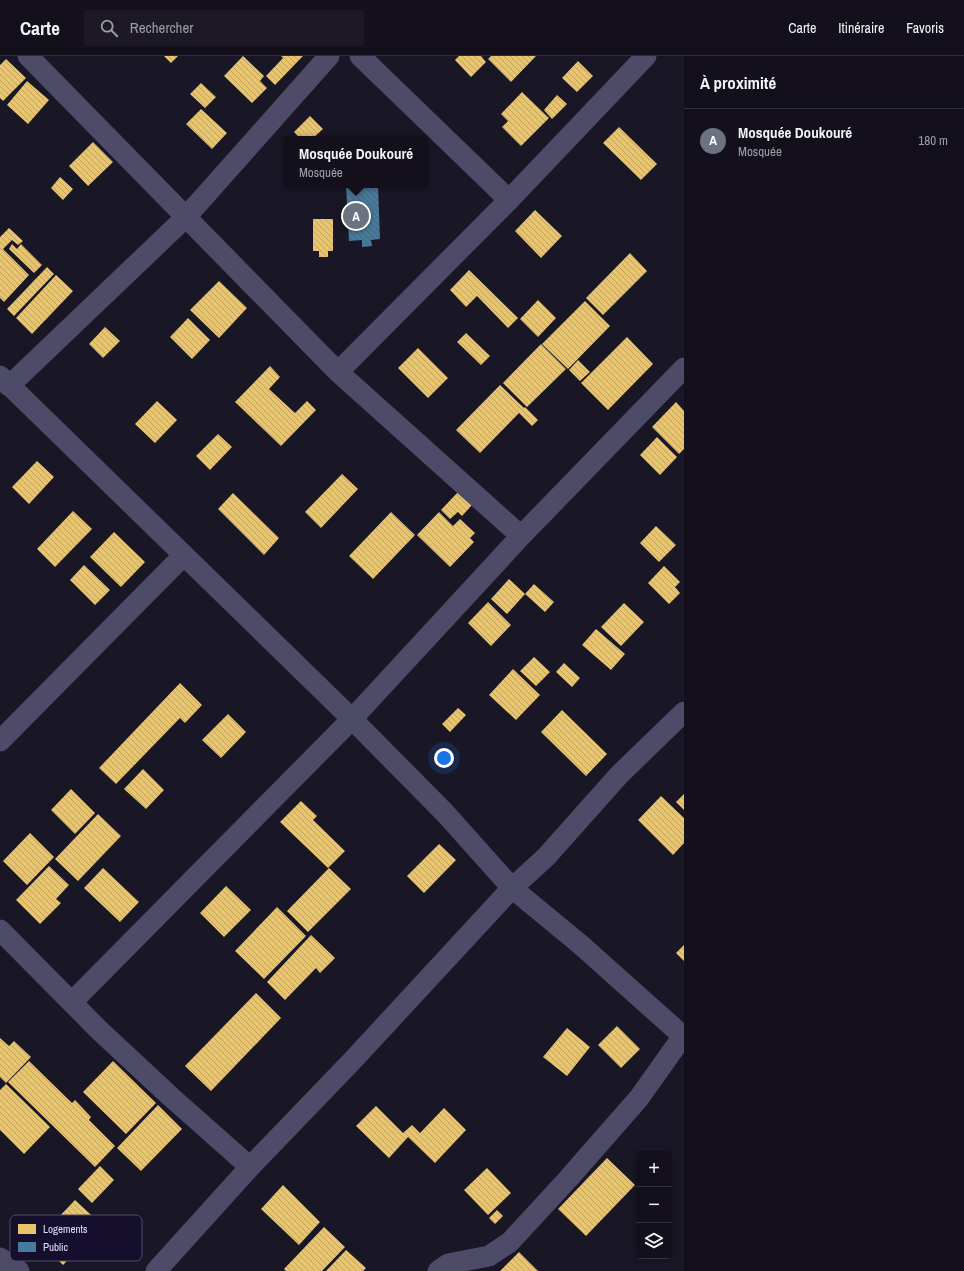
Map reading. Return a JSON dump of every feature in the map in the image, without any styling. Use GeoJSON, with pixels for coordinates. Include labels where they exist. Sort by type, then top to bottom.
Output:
{"type":"FeatureCollection","features":[{"type":"Feature","properties":{"kind":"street"},"geometry":{"type":"LineString","coordinates":[[28,56],[338,372],[521,536]]}},
{"type":"Feature","properties":{"kind":"street"},"geometry":{"type":"LineString","coordinates":[[329,56],[186,217],[5,381],[352,719],[445,813],[512,888],[581,945],[684,1037],[639,1098],[510,1242],[489,1256],[448,1264],[438,1271]]}},
{"type":"Feature","properties":{"kind":"street"},"geometry":{"type":"LineString","coordinates":[[360,56],[509,200]]}},
{"type":"Feature","properties":{"kind":"street"},"geometry":{"type":"LineString","coordinates":[[338,372],[509,200],[646,56]]}},
{"type":"Feature","properties":{"kind":"street"},"geometry":{"type":"LineString","coordinates":[[72,1002],[352,719],[521,536],[684,368]]}},
{"type":"Feature","properties":{"kind":"street"},"geometry":{"type":"LineString","coordinates":[[0,741],[184,555]]}},
{"type":"Feature","properties":{"kind":"street"},"geometry":{"type":"LineString","coordinates":[[156,1271],[250,1167],[353,1060],[512,888],[546,857],[619,776],[684,712]]}},
{"type":"Feature","properties":{"kind":"street"},"geometry":{"type":"LineString","coordinates":[[0,930],[99,1030],[250,1167]]}},
{"type":"Feature","properties":{"kind":"street"},"geometry":{"type":"LineString","coordinates":[[0,1258],[19,1271]]}},
{"type":"Feature","properties":{"kind":"building: Logements"},"geometry":{"type":"Polygon","coordinates":[[[164,56],[178,56],[171,63],[164,56]]]}},
{"type":"Feature","properties":{"kind":"building: Logements"},"geometry":{"type":"Polygon","coordinates":[[[243,56],[264,76],[260,81],[267,88],[252,103],[224,76],[243,56]]]}},
{"type":"Feature","properties":{"kind":"building: Logements"},"geometry":{"type":"Polygon","coordinates":[[[281,56],[303,56],[275,85],[266,76],[283,58],[281,56]]]}},
{"type":"Feature","properties":{"kind":"building: Logements"},"geometry":{"type":"Polygon","coordinates":[[[459,56],[481,56],[486,62],[471,77],[455,60],[459,56]]]}},
{"type":"Feature","properties":{"kind":"building: Logements"},"geometry":{"type":"Polygon","coordinates":[[[491,56],[536,56],[511,82],[488,59],[491,56]]]}},
{"type":"Feature","properties":{"kind":"building: Logements"},"geometry":{"type":"Polygon","coordinates":[[[6,59],[26,78],[3,101],[0,98],[0,65],[6,59]]]}},
{"type":"Feature","properties":{"kind":"building: Logements"},"geometry":{"type":"Polygon","coordinates":[[[578,61],[593,76],[577,92],[562,78],[578,61]]]}},
{"type":"Feature","properties":{"kind":"building: Logements"},"geometry":{"type":"Polygon","coordinates":[[[27,81],[49,100],[28,124],[7,105],[27,81]]]}},
{"type":"Feature","properties":{"kind":"building: Logements"},"geometry":{"type":"Polygon","coordinates":[[[201,83],[216,97],[205,108],[190,94],[201,83]]]}},
{"type":"Feature","properties":{"kind":"building: Logements"},"geometry":{"type":"Polygon","coordinates":[[[522,92],[549,118],[521,146],[502,127],[508,121],[501,114],[522,92]]]}},
{"type":"Feature","properties":{"kind":"building: Logements"},"geometry":{"type":"Polygon","coordinates":[[[557,95],[567,104],[552,119],[544,110],[557,95]]]}},
{"type":"Feature","properties":{"kind":"building: Logements"},"geometry":{"type":"Polygon","coordinates":[[[201,109],[227,133],[212,149],[186,124],[201,109]]]}},
{"type":"Feature","properties":{"kind":"building: Logements"},"geometry":{"type":"Polygon","coordinates":[[[310,116],[323,129],[315,136],[298,136],[294,132],[310,116]]]}},
{"type":"Feature","properties":{"kind":"building: Logements"},"geometry":{"type":"Polygon","coordinates":[[[619,127],[657,164],[641,180],[603,143],[619,127]]]}},
{"type":"Feature","properties":{"kind":"building: Logements"},"geometry":{"type":"Polygon","coordinates":[[[93,142],[113,162],[88,186],[69,166],[93,142]]]}},
{"type":"Feature","properties":{"kind":"building: Logements"},"geometry":{"type":"Polygon","coordinates":[[[60,177],[73,189],[63,200],[51,188],[60,177]]]}},
{"type":"Feature","properties":{"kind":"building: Logements"},"geometry":{"type":"Polygon","coordinates":[[[535,210],[562,236],[541,258],[515,231],[535,210]]]}},
{"type":"Feature","properties":{"kind":"building: Logements"},"geometry":{"type":"Polygon","coordinates":[[[313,219],[333,219],[333,251],[328,251],[328,257],[319,257],[319,251],[313,251],[313,219]]]}},
{"type":"Feature","properties":{"kind":"building: Logements"},"geometry":{"type":"Polygon","coordinates":[[[9,228],[23,241],[18,245],[12,240],[3,249],[29,275],[4,302],[0,298],[0,237],[9,228]]]}},
{"type":"Feature","properties":{"kind":"building: Logements"},"geometry":{"type":"Polygon","coordinates":[[[12,244],[17,249],[21,244],[42,265],[34,273],[9,249],[12,244]]]}},
{"type":"Feature","properties":{"kind":"building: Logements"},"geometry":{"type":"Polygon","coordinates":[[[630,253],[647,271],[603,315],[586,298],[630,253]]]}},
{"type":"Feature","properties":{"kind":"building: Logements"},"geometry":{"type":"Polygon","coordinates":[[[47,267],[54,274],[14,316],[7,309],[47,267]]]}},
{"type":"Feature","properties":{"kind":"building: Logements"},"geometry":{"type":"Polygon","coordinates":[[[469,270],[518,318],[508,328],[477,296],[466,307],[450,290],[469,270]]]}},
{"type":"Feature","properties":{"kind":"building: Logements"},"geometry":{"type":"Polygon","coordinates":[[[56,275],[73,291],[32,334],[16,318],[56,275]]]}},
{"type":"Feature","properties":{"kind":"building: Logements"},"geometry":{"type":"Polygon","coordinates":[[[219,281],[247,308],[219,338],[190,310],[219,281]]]}},
{"type":"Feature","properties":{"kind":"building: Logements"},"geometry":{"type":"Polygon","coordinates":[[[538,300],[556,318],[538,337],[520,319],[538,300]]]}},
{"type":"Feature","properties":{"kind":"building: Logements"},"geometry":{"type":"Polygon","coordinates":[[[585,301],[610,326],[568,369],[542,344],[585,301]]]}},
{"type":"Feature","properties":{"kind":"building: Logements"},"geometry":{"type":"Polygon","coordinates":[[[188,318],[210,340],[192,359],[170,337],[188,318]]]}},
{"type":"Feature","properties":{"kind":"building: Logements"},"geometry":{"type":"Polygon","coordinates":[[[105,327],[120,341],[103,358],[89,344],[105,327]]]}},
{"type":"Feature","properties":{"kind":"building: Logements"},"geometry":{"type":"Polygon","coordinates":[[[466,333],[490,356],[481,365],[457,342],[466,333]]]}},
{"type":"Feature","properties":{"kind":"building: Logements"},"geometry":{"type":"Polygon","coordinates":[[[627,337],[653,364],[608,410],[581,383],[627,337]]]}},
{"type":"Feature","properties":{"kind":"building: Logements"},"geometry":{"type":"Polygon","coordinates":[[[541,344],[566,369],[527,407],[503,383],[541,344]]]}},
{"type":"Feature","properties":{"kind":"building: Logements"},"geometry":{"type":"Polygon","coordinates":[[[418,348],[448,378],[428,398],[398,368],[418,348]]]}},
{"type":"Feature","properties":{"kind":"building: Logements"},"geometry":{"type":"Polygon","coordinates":[[[578,360],[590,372],[580,381],[569,370],[578,360]]]}},
{"type":"Feature","properties":{"kind":"building: Logements"},"geometry":{"type":"Polygon","coordinates":[[[270,366],[280,377],[269,389],[295,413],[307,401],[316,410],[281,446],[235,402],[270,366]]]}},
{"type":"Feature","properties":{"kind":"building: Logements"},"geometry":{"type":"Polygon","coordinates":[[[500,385],[538,420],[532,426],[519,413],[480,453],[456,430],[500,385]]]}},
{"type":"Feature","properties":{"kind":"building: Logements"},"geometry":{"type":"Polygon","coordinates":[[[157,401],[177,420],[155,443],[135,424],[157,401]]]}},
{"type":"Feature","properties":{"kind":"building: Logements"},"geometry":{"type":"Polygon","coordinates":[[[676,402],[684,411],[684,449],[679,454],[652,427],[676,402]]]}},
{"type":"Feature","properties":{"kind":"building: Logements"},"geometry":{"type":"Polygon","coordinates":[[[218,434],[232,447],[210,470],[196,456],[218,434]]]}},
{"type":"Feature","properties":{"kind":"building: Logements"},"geometry":{"type":"Polygon","coordinates":[[[657,437],[677,457],[660,475],[640,455],[657,437]]]}},
{"type":"Feature","properties":{"kind":"building: Logements"},"geometry":{"type":"Polygon","coordinates":[[[37,461],[54,477],[29,504],[12,487],[37,461]]]}},
{"type":"Feature","properties":{"kind":"building: Logements"},"geometry":{"type":"Polygon","coordinates":[[[342,474],[358,489],[321,528],[305,512],[342,474]]]}},
{"type":"Feature","properties":{"kind":"building: Logements"},"geometry":{"type":"Polygon","coordinates":[[[458,492],[472,505],[462,516],[458,512],[450,519],[441,510],[458,492]]]}},
{"type":"Feature","properties":{"kind":"building: Logements"},"geometry":{"type":"Polygon","coordinates":[[[233,493],[279,538],[264,555],[218,509],[233,493]]]}},
{"type":"Feature","properties":{"kind":"building: Logements"},"geometry":{"type":"Polygon","coordinates":[[[73,511],[92,529],[55,567],[37,549],[73,511]]]}},
{"type":"Feature","properties":{"kind":"building: Logements"},"geometry":{"type":"Polygon","coordinates":[[[391,512],[415,535],[373,579],[349,556],[391,512]]]}},
{"type":"Feature","properties":{"kind":"building: Logements"},"geometry":{"type":"Polygon","coordinates":[[[439,512],[453,526],[460,519],[475,533],[470,538],[474,542],[450,567],[417,535],[439,512]]]}},
{"type":"Feature","properties":{"kind":"building: Logements"},"geometry":{"type":"Polygon","coordinates":[[[656,526],[676,545],[659,562],[640,543],[656,526]]]}},
{"type":"Feature","properties":{"kind":"building: Logements"},"geometry":{"type":"Polygon","coordinates":[[[114,532],[145,562],[121,587],[90,557],[114,532]]]}},
{"type":"Feature","properties":{"kind":"building: Logements"},"geometry":{"type":"Polygon","coordinates":[[[84,565],[110,590],[95,605],[70,580],[84,565]]]}},
{"type":"Feature","properties":{"kind":"building: Logements"},"geometry":{"type":"Polygon","coordinates":[[[664,566],[680,582],[675,587],[680,593],[669,604],[648,583],[664,566]]]}},
{"type":"Feature","properties":{"kind":"building: Logements"},"geometry":{"type":"Polygon","coordinates":[[[509,579],[525,594],[507,614],[491,599],[509,579]]]}},
{"type":"Feature","properties":{"kind":"building: Logements"},"geometry":{"type":"Polygon","coordinates":[[[534,584],[554,602],[545,612],[525,594],[534,584]]]}},
{"type":"Feature","properties":{"kind":"building: Logements"},"geometry":{"type":"Polygon","coordinates":[[[488,602],[511,625],[491,646],[468,623],[488,602]]]}},
{"type":"Feature","properties":{"kind":"building: Logements"},"geometry":{"type":"Polygon","coordinates":[[[624,603],[644,622],[621,646],[601,627],[624,603]]]}},
{"type":"Feature","properties":{"kind":"building: Logements"},"geometry":{"type":"Polygon","coordinates":[[[596,629],[625,654],[611,670],[582,645],[596,629]]]}},
{"type":"Feature","properties":{"kind":"building: Logements"},"geometry":{"type":"Polygon","coordinates":[[[534,657],[550,672],[536,686],[520,671],[534,657]]]}},
{"type":"Feature","properties":{"kind":"building: Logements"},"geometry":{"type":"Polygon","coordinates":[[[564,663],[580,678],[572,687],[556,672],[564,663]]]}},
{"type":"Feature","properties":{"kind":"building: Logements"},"geometry":{"type":"Polygon","coordinates":[[[513,669],[540,695],[516,720],[489,695],[513,669]]]}},
{"type":"Feature","properties":{"kind":"building: Logements"},"geometry":{"type":"Polygon","coordinates":[[[180,683],[202,705],[185,723],[180,718],[116,784],[99,768],[180,683]]]}},
{"type":"Feature","properties":{"kind":"building: Logements"},"geometry":{"type":"Polygon","coordinates":[[[458,708],[466,715],[450,732],[442,724],[458,708]]]}},
{"type":"Feature","properties":{"kind":"building: Logements"},"geometry":{"type":"Polygon","coordinates":[[[562,710],[607,754],[586,776],[541,732],[562,710]]]}},
{"type":"Feature","properties":{"kind":"building: Logements"},"geometry":{"type":"Polygon","coordinates":[[[228,714],[246,732],[221,758],[202,740],[228,714]]]}},
{"type":"Feature","properties":{"kind":"building: Logements"},"geometry":{"type":"Polygon","coordinates":[[[143,769],[164,790],[146,809],[124,789],[143,769]]]}},
{"type":"Feature","properties":{"kind":"building: Logements"},"geometry":{"type":"Polygon","coordinates":[[[71,789],[95,813],[75,834],[51,810],[71,789]]]}},
{"type":"Feature","properties":{"kind":"building: Logements"},"geometry":{"type":"Polygon","coordinates":[[[684,794],[684,810],[676,802],[684,794]]]}},
{"type":"Feature","properties":{"kind":"building: Logements"},"geometry":{"type":"Polygon","coordinates":[[[661,796],[684,818],[684,843],[673,855],[638,820],[661,796]]]}},
{"type":"Feature","properties":{"kind":"building: Logements"},"geometry":{"type":"Polygon","coordinates":[[[301,801],[317,816],[313,820],[345,851],[328,868],[280,822],[301,801]]]}},
{"type":"Feature","properties":{"kind":"building: Logements"},"geometry":{"type":"Polygon","coordinates":[[[98,814],[121,836],[78,881],[55,859],[98,814]]]}},
{"type":"Feature","properties":{"kind":"building: Logements"},"geometry":{"type":"Polygon","coordinates":[[[30,833],[54,857],[27,885],[3,861],[30,833]]]}},
{"type":"Feature","properties":{"kind":"building: Logements"},"geometry":{"type":"Polygon","coordinates":[[[439,844],[456,860],[424,893],[407,876],[439,844]]]}},
{"type":"Feature","properties":{"kind":"building: Logements"},"geometry":{"type":"Polygon","coordinates":[[[49,866],[69,885],[56,899],[61,903],[40,924],[16,900],[49,866]]]}},
{"type":"Feature","properties":{"kind":"building: Logements"},"geometry":{"type":"Polygon","coordinates":[[[103,868],[139,902],[120,922],[84,888],[103,868]]]}},
{"type":"Feature","properties":{"kind":"building: Logements"},"geometry":{"type":"Polygon","coordinates":[[[329,868],[351,889],[308,932],[287,911],[329,868]]]}},
{"type":"Feature","properties":{"kind":"building: Logements"},"geometry":{"type":"Polygon","coordinates":[[[226,886],[251,910],[224,937],[200,913],[226,886]]]}},
{"type":"Feature","properties":{"kind":"building: Logements"},"geometry":{"type":"Polygon","coordinates":[[[277,907],[306,936],[264,979],[235,951],[277,907]]]}},
{"type":"Feature","properties":{"kind":"building: Logements"},"geometry":{"type":"Polygon","coordinates":[[[311,935],[335,958],[320,973],[316,968],[285,1000],[267,982],[311,935]]]}},
{"type":"Feature","properties":{"kind":"building: Logements"},"geometry":{"type":"Polygon","coordinates":[[[684,945],[684,961],[676,953],[684,945]]]}},
{"type":"Feature","properties":{"kind":"building: Logements"},"geometry":{"type":"Polygon","coordinates":[[[256,993],[281,1018],[211,1091],[185,1066],[256,993]]]}},
{"type":"Feature","properties":{"kind":"building: Logements"},"geometry":{"type":"Polygon","coordinates":[[[617,1026],[640,1049],[621,1068],[598,1045],[617,1026]]]}},
{"type":"Feature","properties":{"kind":"building: Logements"},"geometry":{"type":"Polygon","coordinates":[[[567,1028],[590,1047],[567,1076],[543,1057],[567,1028]]]}},
{"type":"Feature","properties":{"kind":"building: Logements"},"geometry":{"type":"Polygon","coordinates":[[[0,1038],[9,1046],[14,1041],[31,1057],[6,1083],[0,1077],[0,1038]]]}},
{"type":"Feature","properties":{"kind":"building: Logements"},"geometry":{"type":"Polygon","coordinates":[[[29,1061],[72,1103],[75,1100],[91,1117],[89,1120],[115,1146],[95,1167],[8,1082],[29,1061]]]}},
{"type":"Feature","properties":{"kind":"building: Logements"},"geometry":{"type":"Polygon","coordinates":[[[113,1061],[156,1103],[126,1134],[83,1092],[113,1061]]]}},
{"type":"Feature","properties":{"kind":"building: Logements"},"geometry":{"type":"Polygon","coordinates":[[[6,1084],[50,1127],[24,1154],[0,1130],[0,1090],[6,1084]]]}},
{"type":"Feature","properties":{"kind":"building: Logements"},"geometry":{"type":"Polygon","coordinates":[[[158,1105],[182,1129],[141,1171],[117,1148],[158,1105]]]}},
{"type":"Feature","properties":{"kind":"building: Logements"},"geometry":{"type":"Polygon","coordinates":[[[376,1106],[403,1133],[412,1125],[420,1133],[444,1108],[466,1130],[435,1163],[408,1137],[389,1158],[356,1126],[376,1106]]]}},
{"type":"Feature","properties":{"kind":"building: Logements"},"geometry":{"type":"Polygon","coordinates":[[[607,1158],[635,1185],[586,1236],[558,1209],[607,1158]]]}},
{"type":"Feature","properties":{"kind":"building: Logements"},"geometry":{"type":"Polygon","coordinates":[[[100,1166],[114,1180],[92,1203],[78,1189],[100,1166]]]}},
{"type":"Feature","properties":{"kind":"building: Logements"},"geometry":{"type":"Polygon","coordinates":[[[487,1168],[511,1193],[488,1215],[464,1190],[487,1168]]]}},
{"type":"Feature","properties":{"kind":"building: Logements"},"geometry":{"type":"Polygon","coordinates":[[[283,1185],[320,1222],[299,1245],[261,1209],[283,1185]]]}},
{"type":"Feature","properties":{"kind":"building: Logements"},"geometry":{"type":"Polygon","coordinates":[[[75,1200],[91,1215],[61,1215],[75,1200]]]}},
{"type":"Feature","properties":{"kind":"building: Logements"},"geometry":{"type":"Polygon","coordinates":[[[497,1210],[503,1216],[495,1224],[489,1218],[497,1210]]]}},
{"type":"Feature","properties":{"kind":"building: Logements"},"geometry":{"type":"Polygon","coordinates":[[[324,1227],[345,1247],[322,1271],[286,1271],[284,1269],[324,1227]]]}},
{"type":"Feature","properties":{"kind":"building: Logements"},"geometry":{"type":"Polygon","coordinates":[[[346,1250],[366,1268],[363,1271],[326,1271],[346,1250]]]}},
{"type":"Feature","properties":{"kind":"building: Logements"},"geometry":{"type":"Polygon","coordinates":[[[519,1252],[538,1271],[500,1271],[519,1252]]]}},
{"type":"Feature","properties":{"kind":"building: Logements"},"geometry":{"type":"Polygon","coordinates":[[[59,1261],[67,1261],[63,1265],[59,1261]]]}},
{"type":"Feature","properties":{"kind":"building: Public"},"geometry":{"type":"Polygon","coordinates":[[[346,188],[378,188],[380,239],[371,240],[372,246],[362,247],[362,240],[349,241],[346,188]]]}},
{"type":"Feature","properties":{"kind":"place","name":"Mosquée Doukouré"},"geometry":{"type":"Point","coordinates":[356,216]}}]}
